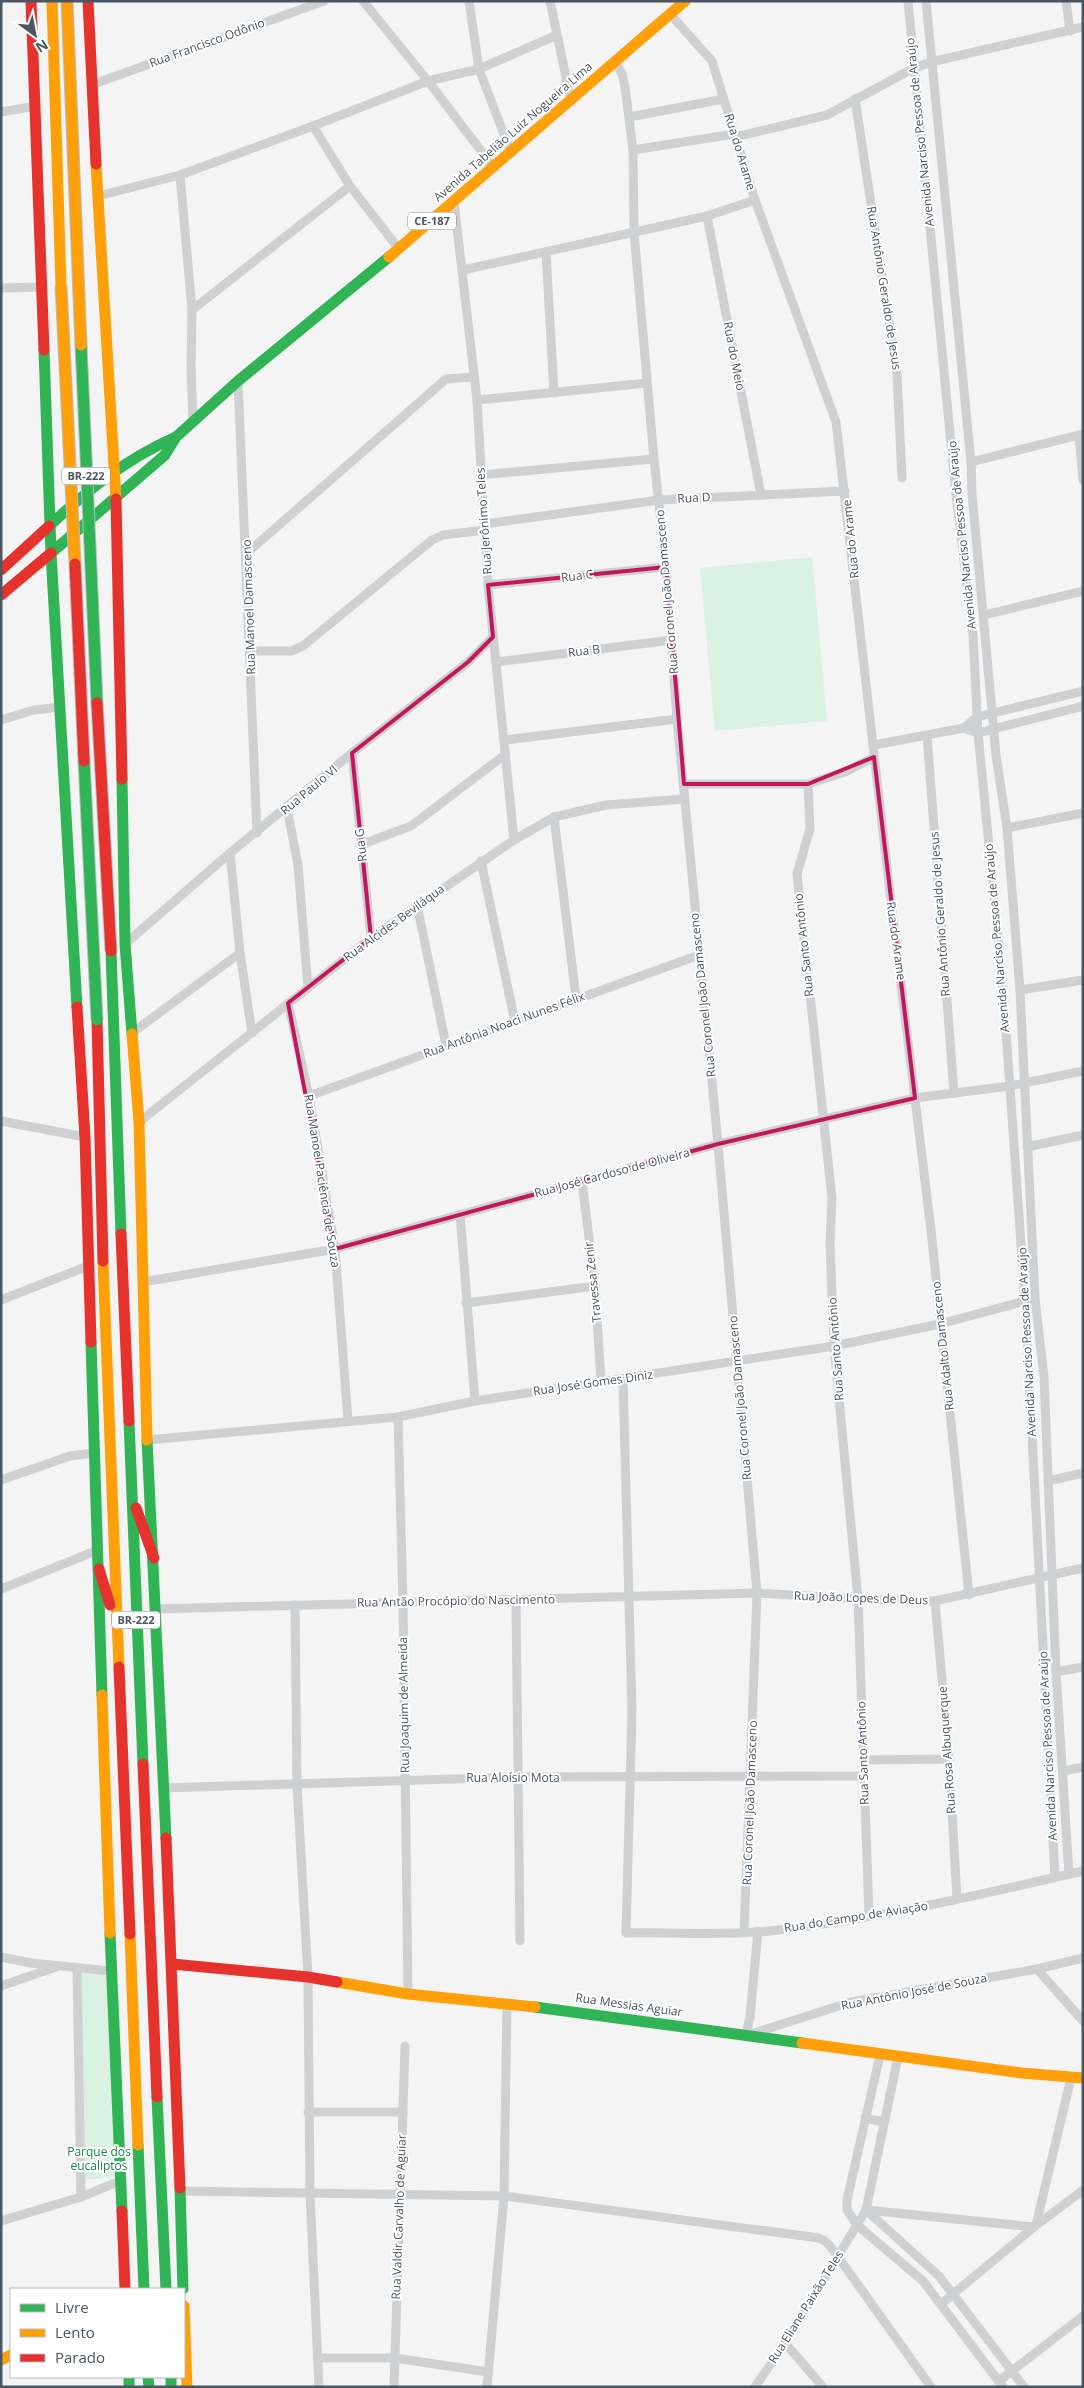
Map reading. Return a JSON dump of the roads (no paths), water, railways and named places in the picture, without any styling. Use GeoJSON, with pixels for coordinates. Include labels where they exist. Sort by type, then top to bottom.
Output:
{"type":"FeatureCollection","features":[{"type":"Feature","properties":{"kind":"main road","name":"BR-222"},"geometry":{"type":"LineString","coordinates":[[32,1],[50,553],[85,1137],[111,1971],[125,2288]]}},
{"type":"Feature","properties":{"kind":"main road","name":"BR-222"},"geometry":{"type":"LineString","coordinates":[[52,1],[62,306],[97,1020],[104,1298],[144,2288]]}},
{"type":"Feature","properties":{"kind":"main road","name":"BR-222"},"geometry":{"type":"LineString","coordinates":[[67,1],[92,604],[111,951],[131,1495],[166,2288]]}},
{"type":"Feature","properties":{"kind":"main road"},"geometry":{"type":"LineString","coordinates":[[88,1],[91,85],[116,499],[125,944],[139,1122],[147,1440],[172,1964],[183,2288]]}},
{"type":"Feature","properties":{"kind":"main road","name":"Avenida Tabelião Luiz Nogueira Lima"},"geometry":{"type":"LineString","coordinates":[[50,553],[116,499],[165,455],[176,437],[238,381],[399,249],[685,1]]}},
{"type":"Feature","properties":{"kind":"main road","name":"Avenida Tabelião Luiz Nogueira Lima"},"geometry":{"type":"LineString","coordinates":[[49,526],[90,489],[114,472],[154,445],[176,437]]}},
{"type":"Feature","properties":{"kind":"main road","name":"CE-187"},"geometry":{"type":"LineString","coordinates":[[1,570],[49,526]]}},
{"type":"Feature","properties":{"kind":"main road","name":"CE-187"},"geometry":{"type":"LineString","coordinates":[[1,595],[50,553]]}},
{"type":"Feature","properties":{"kind":"main road"},"geometry":{"type":"LineString","coordinates":[[131,1495],[154,1558]]}},
{"type":"Feature","properties":{"kind":"main road"},"geometry":{"type":"LineString","coordinates":[[99,1569],[117,1628]]}},
{"type":"Feature","properties":{"kind":"main road","name":"Rua Messias Aguiar"},"geometry":{"type":"LineString","coordinates":[[172,1964],[308,1977],[408,1994],[507,2003],[880,2055],[1077,2078]]}},
{"type":"Feature","properties":{"kind":"main road"},"geometry":{"type":"LineString","coordinates":[[185,2333],[187,2387]]}},
{"type":"Feature","properties":{"kind":"street","name":"Rua Francisco Odônio"},"geometry":{"type":"LineString","coordinates":[[91,85],[324,1]]}},
{"type":"Feature","properties":{"kind":"street"},"geometry":{"type":"LineString","coordinates":[[362,1],[428,81],[494,168]]}},
{"type":"Feature","properties":{"kind":"street"},"geometry":{"type":"LineString","coordinates":[[469,1],[479,69],[511,153]]}},
{"type":"Feature","properties":{"kind":"street"},"geometry":{"type":"LineString","coordinates":[[550,1],[571,101]]}},
{"type":"Feature","properties":{"kind":"street","name":"Avenida Narciso Pessoa de Araújo"},"geometry":{"type":"LineString","coordinates":[[908,1],[956,495],[972,624],[978,733],[1010,1086],[1025,1301],[1054,1877]]}},
{"type":"Feature","properties":{"kind":"street","name":"Avenida Narciso Pessoa de Araújo"},"geometry":{"type":"LineString","coordinates":[[926,1],[971,462],[972,494],[994,714],[996,755],[1007,828],[1020,990],[1035,1298],[1044,1377],[1056,1672],[1064,1771],[1069,1874]]}},
{"type":"Feature","properties":{"kind":"street"},"geometry":{"type":"LineString","coordinates":[[1066,1],[1070,31]]}},
{"type":"Feature","properties":{"kind":"street","name":"Rua do Arame"},"geometry":{"type":"LineString","coordinates":[[670,14],[709,56],[755,200],[836,422],[915,1098]]}},
{"type":"Feature","properties":{"kind":"street"},"geometry":{"type":"LineString","coordinates":[[633,150],[735,136],[827,115],[914,68],[931,62],[1083,27]]}},
{"type":"Feature","properties":{"kind":"street"},"geometry":{"type":"LineString","coordinates":[[98,196],[180,175],[428,81],[479,69],[557,36]]}},
{"type":"Feature","properties":{"kind":"street","name":"Rua Coronel João Damasceno"},"geometry":{"type":"LineString","coordinates":[[614,62],[622,74],[633,150],[634,232],[654,460],[666,567],[677,719],[718,1144],[757,1593],[744,1932]]}},
{"type":"Feature","properties":{"kind":"street","name":"Rua Antônio Geraldo de Jesus"},"geometry":{"type":"LineString","coordinates":[[855,99],[897,374],[902,478]]}},
{"type":"Feature","properties":{"kind":"street"},"geometry":{"type":"LineString","coordinates":[[629,118],[724,100]]}},
{"type":"Feature","properties":{"kind":"street"},"geometry":{"type":"LineString","coordinates":[[1,112],[36,106]]}},
{"type":"Feature","properties":{"kind":"street"},"geometry":{"type":"LineString","coordinates":[[313,126],[350,186],[399,249]]}},
{"type":"Feature","properties":{"kind":"street"},"geometry":{"type":"LineString","coordinates":[[180,175],[192,310],[191,367],[193,421]]}},
{"type":"Feature","properties":{"kind":"street"},"geometry":{"type":"LineString","coordinates":[[192,310],[350,186]]}},
{"type":"Feature","properties":{"kind":"street"},"geometry":{"type":"LineString","coordinates":[[463,270],[707,216],[755,200]]}},
{"type":"Feature","properties":{"kind":"street","name":"Rua Jerônimo Teles"},"geometry":{"type":"LineString","coordinates":[[454,202],[477,400],[488,585],[514,840]]}},
{"type":"Feature","properties":{"kind":"street","name":"Rua do Meio"},"geometry":{"type":"LineString","coordinates":[[707,216],[761,495]]}},
{"type":"Feature","properties":{"kind":"street"},"geometry":{"type":"LineString","coordinates":[[546,252],[554,393]]}},
{"type":"Feature","properties":{"kind":"street"},"geometry":{"type":"LineString","coordinates":[[1,288],[42,287]]}},
{"type":"Feature","properties":{"kind":"street"},"geometry":{"type":"LineString","coordinates":[[247,553],[446,379],[474,376]]}},
{"type":"Feature","properties":{"kind":"street","name":"Rua Manoel Damasceno"},"geometry":{"type":"LineString","coordinates":[[238,381],[247,553],[257,832]]}},
{"type":"Feature","properties":{"kind":"street"},"geometry":{"type":"LineString","coordinates":[[477,400],[647,383]]}},
{"type":"Feature","properties":{"kind":"street"},"geometry":{"type":"LineString","coordinates":[[971,462],[1081,435],[1083,480]]}},
{"type":"Feature","properties":{"kind":"street"},"geometry":{"type":"LineString","coordinates":[[481,476],[654,460]]}},
{"type":"Feature","properties":{"kind":"street","name":"Rua D"},"geometry":{"type":"LineString","coordinates":[[251,651],[296,649],[432,540],[443,535],[658,500],[845,491]]}},
{"type":"Feature","properties":{"kind":"street","name":"Rua C"},"geometry":{"type":"LineString","coordinates":[[488,585],[666,567]]}},
{"type":"Feature","properties":{"kind":"street"},"geometry":{"type":"LineString","coordinates":[[984,615],[1083,591]]}},
{"type":"Feature","properties":{"kind":"street","name":"Rua Paulo VI"},"geometry":{"type":"LineString","coordinates":[[125,944],[230,853],[352,753],[468,662],[493,637]]}},
{"type":"Feature","properties":{"kind":"street","name":"Rua B"},"geometry":{"type":"LineString","coordinates":[[496,662],[672,640]]}},
{"type":"Feature","properties":{"kind":"street"},"geometry":{"type":"LineString","coordinates":[[874,745],[964,728],[977,717],[1083,691]]}},
{"type":"Feature","properties":{"kind":"street"},"geometry":{"type":"LineString","coordinates":[[964,728],[978,733],[1083,706]]}},
{"type":"Feature","properties":{"kind":"street"},"geometry":{"type":"LineString","coordinates":[[1,720],[34,710],[60,707]]}},
{"type":"Feature","properties":{"kind":"street"},"geometry":{"type":"LineString","coordinates":[[505,740],[677,719]]}},
{"type":"Feature","properties":{"kind":"street","name":"Rua Antônio Geraldo de Jesus"},"geometry":{"type":"LineString","coordinates":[[927,735],[954,1093]]}},
{"type":"Feature","properties":{"kind":"street","name":"Rua G"},"geometry":{"type":"LineString","coordinates":[[352,753],[360,845],[372,938]]}},
{"type":"Feature","properties":{"kind":"street"},"geometry":{"type":"LineString","coordinates":[[360,845],[411,826],[506,754]]}},
{"type":"Feature","properties":{"kind":"street"},"geometry":{"type":"LineString","coordinates":[[684,784],[808,784],[845,772],[874,757]]}},
{"type":"Feature","properties":{"kind":"street","name":"Rua Santo Antônio"},"geometry":{"type":"LineString","coordinates":[[808,784],[810,829],[797,874],[832,1198],[830,1244],[834,1346],[858,1599],[869,1916]]}},
{"type":"Feature","properties":{"kind":"street","name":"Rua Alcides Beviláqua"},"geometry":{"type":"LineString","coordinates":[[139,1122],[372,938],[416,905],[514,840],[554,817],[606,805],[685,799]]}},
{"type":"Feature","properties":{"kind":"street"},"geometry":{"type":"LineString","coordinates":[[287,808],[298,865],[308,988]]}},
{"type":"Feature","properties":{"kind":"street"},"geometry":{"type":"LineString","coordinates":[[1007,828],[1083,813]]}},
{"type":"Feature","properties":{"kind":"street"},"geometry":{"type":"LineString","coordinates":[[554,817],[576,998]]}},
{"type":"Feature","properties":{"kind":"street"},"geometry":{"type":"LineString","coordinates":[[230,853],[240,953],[252,1033]]}},
{"type":"Feature","properties":{"kind":"street"},"geometry":{"type":"LineString","coordinates":[[481,861],[515,1022]]}},
{"type":"Feature","properties":{"kind":"street"},"geometry":{"type":"LineString","coordinates":[[416,905],[446,1045]]}},
{"type":"Feature","properties":{"kind":"street"},"geometry":{"type":"LineString","coordinates":[[132,1033],[240,953]]}},
{"type":"Feature","properties":{"kind":"street","name":"Rua Antônia Noaci Nunes Félix"},"geometry":{"type":"LineString","coordinates":[[309,1096],[699,955]]}},
{"type":"Feature","properties":{"kind":"street"},"geometry":{"type":"LineString","coordinates":[[1020,990],[1083,980]]}},
{"type":"Feature","properties":{"kind":"street","name":"Rua Manoel Paciência de Souza"},"geometry":{"type":"LineString","coordinates":[[288,1003],[309,1096],[335,1249],[348,1421]]}},
{"type":"Feature","properties":{"kind":"street","name":"Rua José Cardoso de Oliveira"},"geometry":{"type":"LineString","coordinates":[[143,1282],[335,1249],[718,1144],[915,1098],[1024,1084],[1083,1071]]}},
{"type":"Feature","properties":{"kind":"street","name":"Rua Adalto Damasceno"},"geometry":{"type":"LineString","coordinates":[[915,1098],[931,1230],[969,1595]]}},
{"type":"Feature","properties":{"kind":"street"},"geometry":{"type":"LineString","coordinates":[[1,1122],[85,1137]]}},
{"type":"Feature","properties":{"kind":"street"},"geometry":{"type":"LineString","coordinates":[[1027,1146],[1083,1135]]}},
{"type":"Feature","properties":{"kind":"street","name":"Travessa Zenir"},"geometry":{"type":"LineString","coordinates":[[582,1182],[594,1286],[601,1382]]}},
{"type":"Feature","properties":{"kind":"street"},"geometry":{"type":"LineString","coordinates":[[460,1214],[475,1401]]}},
{"type":"Feature","properties":{"kind":"street"},"geometry":{"type":"LineString","coordinates":[[1,1300],[88,1266]]}},
{"type":"Feature","properties":{"kind":"street"},"geometry":{"type":"LineString","coordinates":[[466,1303],[594,1286]]}},
{"type":"Feature","properties":{"kind":"street","name":"Rua José Gomes Diniz"},"geometry":{"type":"LineString","coordinates":[[147,1440],[398,1417],[475,1401],[834,1346],[940,1324],[1035,1298]]}},
{"type":"Feature","properties":{"kind":"street"},"geometry":{"type":"LineString","coordinates":[[623,1379],[632,1711],[630,1778]]}},
{"type":"Feature","properties":{"kind":"street","name":"Rua Joaquim de Almeida"},"geometry":{"type":"LineString","coordinates":[[398,1417],[403,1602],[408,1994]]}},
{"type":"Feature","properties":{"kind":"street"},"geometry":{"type":"LineString","coordinates":[[1,1480],[70,1456],[94,1453]]}},
{"type":"Feature","properties":{"kind":"street"},"geometry":{"type":"LineString","coordinates":[[1048,1481],[1083,1473]]}},
{"type":"Feature","properties":{"kind":"street"},"geometry":{"type":"LineString","coordinates":[[1,1589],[98,1550]]}},
{"type":"Feature","properties":{"kind":"street","name":"Rua João Lopes de Deus"},"geometry":{"type":"LineString","coordinates":[[757,1593],[935,1601],[969,1595],[1083,1568]]}},
{"type":"Feature","properties":{"kind":"street","name":"Rua Antão Procópio do Nascimento"},"geometry":{"type":"LineString","coordinates":[[156,1609],[403,1602],[516,1601],[757,1593]]}},
{"type":"Feature","properties":{"kind":"street"},"geometry":{"type":"LineString","coordinates":[[516,1601],[520,1942]]}},
{"type":"Feature","properties":{"kind":"street","name":"Rua Rosa Albuquerque"},"geometry":{"type":"LineString","coordinates":[[935,1601],[949,1759],[957,1899]]}},
{"type":"Feature","properties":{"kind":"street"},"geometry":{"type":"LineString","coordinates":[[295,1605],[297,1785],[308,1977],[310,2194],[319,2387]]}},
{"type":"Feature","properties":{"kind":"street"},"geometry":{"type":"LineString","coordinates":[[1056,1672],[1083,1667]]}},
{"type":"Feature","properties":{"kind":"street"},"geometry":{"type":"LineString","coordinates":[[863,1760],[949,1759]]}},
{"type":"Feature","properties":{"kind":"street"},"geometry":{"type":"LineString","coordinates":[[1064,1771],[1083,1767]]}},
{"type":"Feature","properties":{"kind":"street","name":"Rua Aloísio Mota"},"geometry":{"type":"LineString","coordinates":[[163,1788],[517,1777],[864,1776]]}},
{"type":"Feature","properties":{"kind":"street","name":"Rua do Campo de Aviação"},"geometry":{"type":"LineString","coordinates":[[630,1778],[626,1933],[744,1932],[869,1916],[1083,1871]]}},
{"type":"Feature","properties":{"kind":"street"},"geometry":{"type":"LineString","coordinates":[[747,2035],[758,1931]]}},
{"type":"Feature","properties":{"kind":"street"},"geometry":{"type":"LineString","coordinates":[[1,1957],[31,1963],[111,1971]]}},
{"type":"Feature","properties":{"kind":"street","name":"Rua Antônio José de Souza"},"geometry":{"type":"LineString","coordinates":[[747,2035],[852,2002],[1037,1969],[1083,1958]]}},
{"type":"Feature","properties":{"kind":"street"},"geometry":{"type":"LineString","coordinates":[[31,1963],[34,1970],[32,1974]]}},
{"type":"Feature","properties":{"kind":"street"},"geometry":{"type":"LineString","coordinates":[[1,1986],[32,1974],[61,1966]]}},
{"type":"Feature","properties":{"kind":"street"},"geometry":{"type":"LineString","coordinates":[[77,1968],[81,2197]]}},
{"type":"Feature","properties":{"kind":"street"},"geometry":{"type":"LineString","coordinates":[[1037,1969],[1083,2021]]}},
{"type":"Feature","properties":{"kind":"street"},"geometry":{"type":"LineString","coordinates":[[487,2387],[504,2196],[507,2003]]}},
{"type":"Feature","properties":{"kind":"street","name":"Rua Valdir Carvalho de Aguiar"},"geometry":{"type":"LineString","coordinates":[[394,2387],[405,2046]]}},
{"type":"Feature","properties":{"kind":"street"},"geometry":{"type":"LineString","coordinates":[[880,2055],[847,2200],[848,2210],[857,2226],[923,2281],[1001,2384],[1011,2370],[1083,2316]]}},
{"type":"Feature","properties":{"kind":"street","name":"Rua Eliane Paixão Teles"},"geometry":{"type":"LineString","coordinates":[[755,2387],[785,2343],[866,2210],[898,2057]]}},
{"type":"Feature","properties":{"kind":"street"},"geometry":{"type":"LineString","coordinates":[[876,2073],[893,2077]]}},
{"type":"Feature","properties":{"kind":"street"},"geometry":{"type":"LineString","coordinates":[[1035,2226],[1077,2078]]}},
{"type":"Feature","properties":{"kind":"street"},"geometry":{"type":"LineString","coordinates":[[308,2112],[403,2112]]}},
{"type":"Feature","properties":{"kind":"street"},"geometry":{"type":"LineString","coordinates":[[865,2118],[884,2122]]}},
{"type":"Feature","properties":{"kind":"street"},"geometry":{"type":"LineString","coordinates":[[1,2222],[81,2197],[120,2181]]}},
{"type":"Feature","properties":{"kind":"street"},"geometry":{"type":"LineString","coordinates":[[942,2304],[1035,2226],[1083,2190]]}},
{"type":"Feature","properties":{"kind":"street"},"geometry":{"type":"LineString","coordinates":[[179,2192],[504,2196],[819,2238],[826,2241],[931,2387]]}},
{"type":"Feature","properties":{"kind":"street"},"geometry":{"type":"LineString","coordinates":[[866,2210],[1035,2226]]}},
{"type":"Feature","properties":{"kind":"street"},"geometry":{"type":"LineString","coordinates":[[866,2210],[939,2276],[1024,2387]]}},
{"type":"Feature","properties":{"kind":"street"},"geometry":{"type":"LineString","coordinates":[[785,2343],[822,2387]]}},
{"type":"Feature","properties":{"kind":"street"},"geometry":{"type":"LineString","coordinates":[[318,2358],[394,2358],[488,2372]]}},
{"type":"Feature","properties":{"kind":"park label","name":"Parque dos eucaliptos"},"geometry":{"type":"Point","coordinates":[99,2159]}}]}
